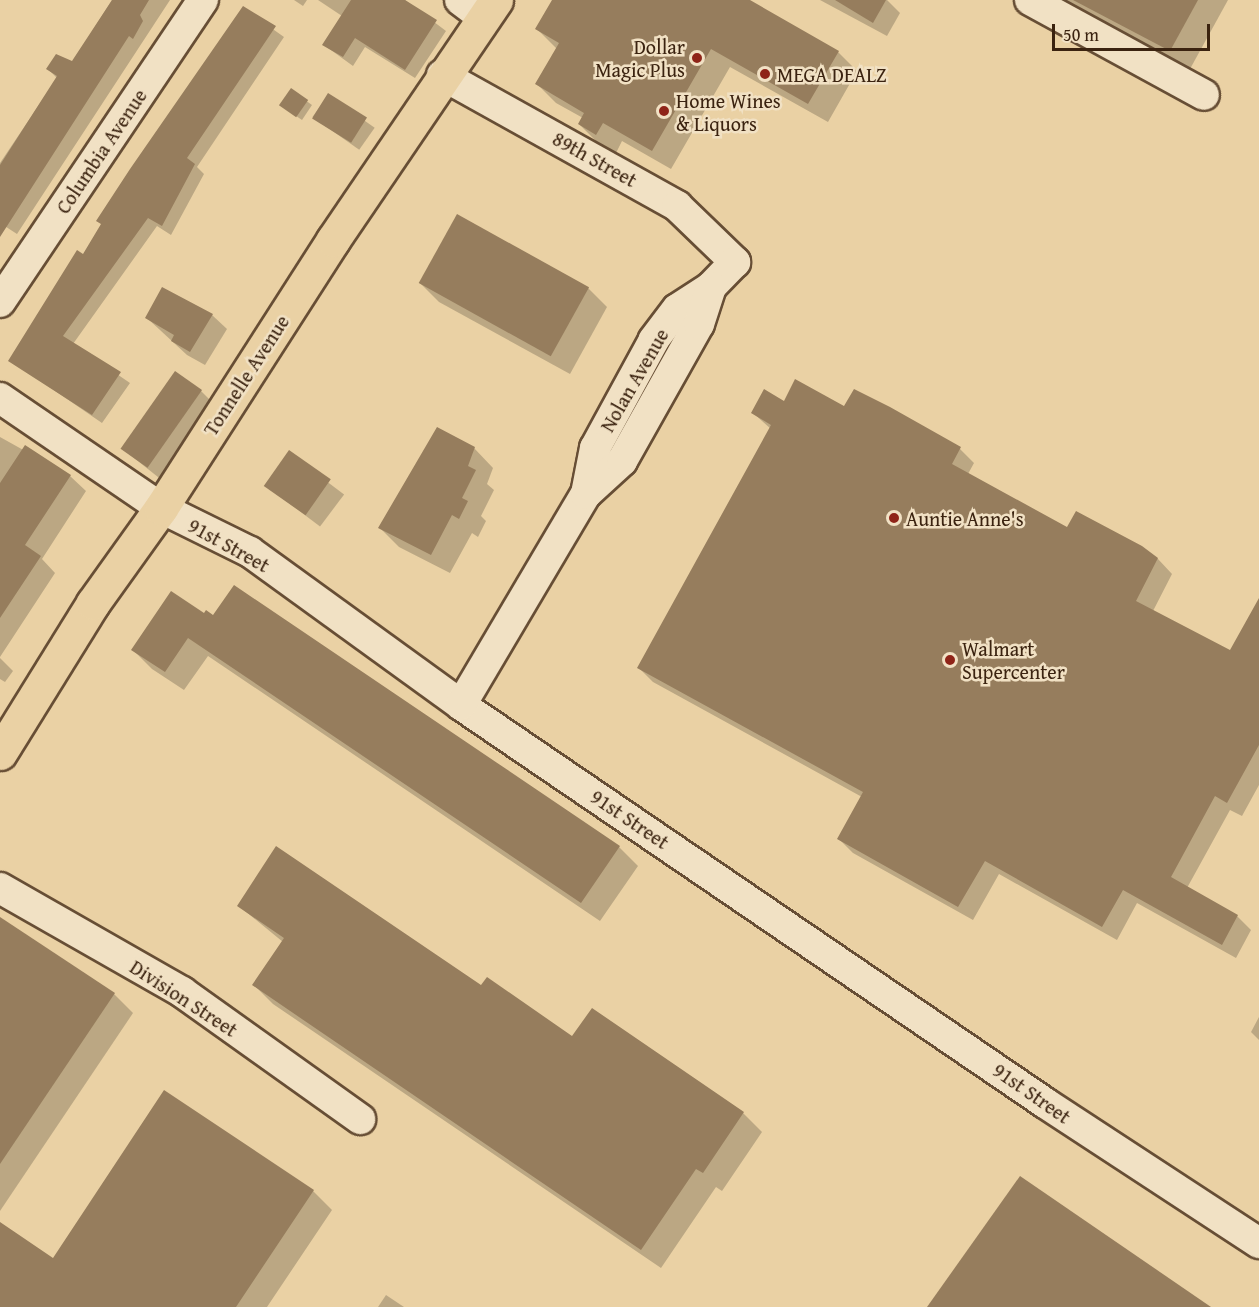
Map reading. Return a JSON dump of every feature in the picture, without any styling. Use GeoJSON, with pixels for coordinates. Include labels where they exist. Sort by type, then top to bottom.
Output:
{"type":"FeatureCollection","features":[{"type":"Feature","properties":{"kind":"main road","name":"Tonnelle Avenue"},"geometry":{"type":"LineString","coordinates":[[0,753],[93,603],[161,508],[442,75],[480,6]]}},
{"type":"Feature","properties":{"kind":"street","name":"Columbia Avenue"},"geometry":{"type":"LineString","coordinates":[[0,302],[203,0]]}},
{"type":"Feature","properties":{"kind":"street"},"geometry":{"type":"LineString","coordinates":[[1030,0],[1204,95]]}},
{"type":"Feature","properties":{"kind":"street","name":"89th Street"},"geometry":{"type":"LineString","coordinates":[[442,75],[677,206],[735,262]]}},
{"type":"Feature","properties":{"kind":"street","name":"Nolan Avenue"},"geometry":{"type":"LineString","coordinates":[[461,705],[586,494],[595,448],[654,340],[677,309],[711,286],[735,262]]}},
{"type":"Feature","properties":{"kind":"street","name":"91st Street"},"geometry":{"type":"LineString","coordinates":[[0,398],[161,508],[250,552],[461,705],[1045,1103],[1259,1243]]}},
{"type":"Feature","properties":{"kind":"street","name":"Division Street"},"geometry":{"type":"LineString","coordinates":[[0,888],[182,992],[360,1119]]}},
{"type":"Feature","properties":{"kind":"building"},"geometry":{"type":"Polygon","coordinates":[[[112,0],[149,0],[140,15],[143,21],[133,39],[129,36],[0,237],[0,165],[57,76],[46,69],[56,54],[72,61],[112,0]]]}},
{"type":"Feature","properties":{"kind":"building"},"geometry":{"type":"Polygon","coordinates":[[[351,0],[405,0],[437,20],[405,70],[355,38],[343,57],[322,45],[351,0]]]}},
{"type":"Feature","properties":{"kind":"building"},"geometry":{"type":"Polygon","coordinates":[[[552,0],[750,0],[839,51],[808,104],[711,49],[652,151],[603,123],[596,135],[578,124],[584,113],[535,84],[559,43],[535,29],[552,0]]]}},
{"type":"Feature","properties":{"kind":"building"},"geometry":{"type":"Polygon","coordinates":[[[835,0],[886,0],[873,23],[835,0]]]}},
{"type":"Feature","properties":{"kind":"building"},"geometry":{"type":"Polygon","coordinates":[[[1073,0],[1198,0],[1170,51],[1073,0]]]}},
{"type":"Feature","properties":{"kind":"building"},"geometry":{"type":"Polygon","coordinates":[[[243,6],[276,26],[187,158],[195,164],[162,226],[148,218],[63,336],[121,372],[92,415],[8,361],[77,250],[83,254],[101,224],[96,221],[130,169],[243,6]]]}},
{"type":"Feature","properties":{"kind":"building"},"geometry":{"type":"Polygon","coordinates":[[[291,88],[308,100],[296,117],[279,105],[291,88]]]}},
{"type":"Feature","properties":{"kind":"building"},"geometry":{"type":"Polygon","coordinates":[[[328,93],[367,117],[351,143],[312,118],[328,93]]]}},
{"type":"Feature","properties":{"kind":"building"},"geometry":{"type":"Polygon","coordinates":[[[457,214],[589,287],[551,356],[419,283],[457,214]]]}},
{"type":"Feature","properties":{"kind":"building"},"geometry":{"type":"Polygon","coordinates":[[[162,287],[213,314],[190,352],[171,341],[174,335],[145,318],[162,287]]]}},
{"type":"Feature","properties":{"kind":"building"},"geometry":{"type":"Polygon","coordinates":[[[175,371],[202,390],[148,468],[121,449],[175,371]]]}},
{"type":"Feature","properties":{"kind":"building","name":"Walmart Supercenter"},"geometry":{"type":"Polygon","coordinates":[[[795,379],[844,406],[854,389],[961,447],[952,464],[1067,527],[1076,511],[1142,546],[1158,558],[1136,601],[1230,650],[1259,598],[1259,745],[1227,803],[1215,796],[1171,877],[1238,915],[1222,945],[1123,890],[1102,927],[985,861],[958,907],[837,839],[863,792],[637,668],[771,425],[751,413],[764,389],[784,401],[795,379]]]}},
{"type":"Feature","properties":{"kind":"building"},"geometry":{"type":"Polygon","coordinates":[[[437,427],[475,447],[468,466],[476,470],[462,498],[468,501],[459,519],[452,515],[431,555],[378,528],[437,427]]]}},
{"type":"Feature","properties":{"kind":"building"},"geometry":{"type":"Polygon","coordinates":[[[25,445],[71,475],[25,545],[41,556],[0,618],[0,483],[25,445]]]}},
{"type":"Feature","properties":{"kind":"building"},"geometry":{"type":"Polygon","coordinates":[[[289,450],[331,479],[306,515],[264,486],[289,450]]]}},
{"type":"Feature","properties":{"kind":"building"},"geometry":{"type":"Polygon","coordinates":[[[234,585],[620,846],[581,903],[188,638],[165,672],[131,650],[171,591],[204,613],[206,610],[213,615],[234,585]]]}},
{"type":"Feature","properties":{"kind":"building"},"geometry":{"type":"Polygon","coordinates":[[[276,846],[481,985],[487,977],[572,1036],[592,1008],[744,1112],[703,1173],[696,1169],[641,1250],[252,985],[284,938],[237,906],[276,846]]]}},
{"type":"Feature","properties":{"kind":"building"},"geometry":{"type":"Polygon","coordinates":[[[0,917],[115,993],[0,1164],[0,917]]]}},
{"type":"Feature","properties":{"kind":"building"},"geometry":{"type":"Polygon","coordinates":[[[164,1090],[314,1190],[236,1307],[0,1307],[0,1222],[53,1258],[164,1090]]]}},
{"type":"Feature","properties":{"kind":"building"},"geometry":{"type":"Polygon","coordinates":[[[1020,1176],[1211,1307],[927,1307],[1020,1176]]]}},
{"type":"Feature","properties":{"kind":"place","name":"Dollar Magic Plus"},"geometry":{"type":"Point","coordinates":[697,58]}},
{"type":"Feature","properties":{"kind":"place","name":"MEGA DEALZ"},"geometry":{"type":"Point","coordinates":[765,74]}},
{"type":"Feature","properties":{"kind":"place","name":"Home Wines & Liquors"},"geometry":{"type":"Point","coordinates":[664,111]}},
{"type":"Feature","properties":{"kind":"place","name":"Auntie Anne's"},"geometry":{"type":"Point","coordinates":[894,518]}},
{"type":"Feature","properties":{"kind":"place","name":"Walmart Supercenter"},"geometry":{"type":"Point","coordinates":[950,660]}}]}
